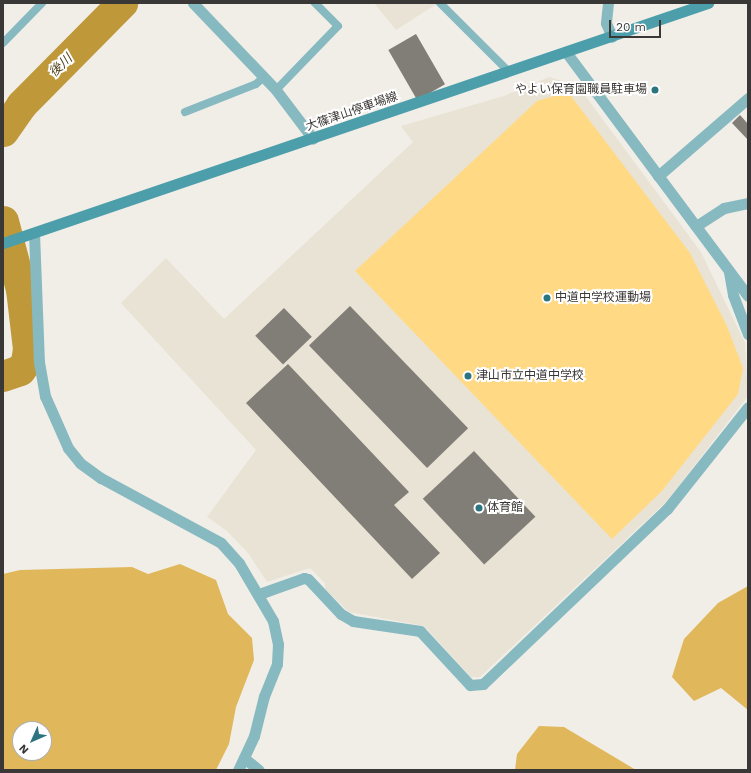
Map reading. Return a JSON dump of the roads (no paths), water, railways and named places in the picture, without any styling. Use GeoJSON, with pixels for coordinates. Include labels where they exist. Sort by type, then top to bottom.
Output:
{"type":"FeatureCollection","features":[{"type":"Feature","properties":{"kind":"main road","name":"大篠津山停車場線"},"geometry":{"type":"LineString","coordinates":[[3,243],[313,139],[708,3]]}},
{"type":"Feature","properties":{"kind":"street"},"geometry":{"type":"LineString","coordinates":[[193,3],[276,90],[313,139]]}},
{"type":"Feature","properties":{"kind":"street"},"geometry":{"type":"LineString","coordinates":[[608,3],[606,23],[612,37]]}},
{"type":"Feature","properties":{"kind":"street"},"geometry":{"type":"LineString","coordinates":[[566,52],[748,296]]}},
{"type":"Feature","properties":{"kind":"street"},"geometry":{"type":"LineString","coordinates":[[658,176],[748,98]]}},
{"type":"Feature","properties":{"kind":"street"},"geometry":{"type":"LineString","coordinates":[[696,226],[724,208],[748,203]]}},
{"type":"Feature","properties":{"kind":"street"},"geometry":{"type":"LineString","coordinates":[[29,235],[39,362],[45,396],[68,448],[80,462],[101,478],[222,543],[259,594],[273,621],[278,644],[277,664],[244,758],[238,770]]}},
{"type":"Feature","properties":{"kind":"street"},"geometry":{"type":"LineString","coordinates":[[728,269],[733,295],[748,334]]}},
{"type":"Feature","properties":{"kind":"street"},"geometry":{"type":"LineString","coordinates":[[259,594],[304,578],[308,579],[341,614],[353,621],[420,631],[470,685],[483,684],[667,509],[748,407]]}},
{"type":"Feature","properties":{"kind":"street"},"geometry":{"type":"LineString","coordinates":[[244,758],[259,770]]}},
{"type":"Feature","properties":{"kind":"lane"},"geometry":{"type":"LineString","coordinates":[[3,43],[42,3]]}},
{"type":"Feature","properties":{"kind":"lane"},"geometry":{"type":"LineString","coordinates":[[276,90],[338,26],[315,3]]}},
{"type":"Feature","properties":{"kind":"lane"},"geometry":{"type":"LineString","coordinates":[[440,3],[509,72]]}},
{"type":"Feature","properties":{"kind":"lane"},"geometry":{"type":"LineString","coordinates":[[185,112],[256,84],[264,77]]}},
{"type":"Feature","properties":{"kind":"waterway","name":"後川"},"geometry":{"type":"LineString","coordinates":[[3,131],[21,105],[122,3]]}},
{"type":"Feature","properties":{"kind":"waterway","name":"後川"},"geometry":{"type":"LineString","coordinates":[[3,221],[21,289],[28,349],[26,362],[20,370],[3,376]]}},
{"type":"Feature","properties":{"kind":"place","name":"やよい保育園職員駐車場"},"geometry":{"type":"Point","coordinates":[655,90]}},
{"type":"Feature","properties":{"kind":"place","name":"中道中学校運動場"},"geometry":{"type":"Point","coordinates":[547,298]}},
{"type":"Feature","properties":{"kind":"place","name":"津山市立中道中学校"},"geometry":{"type":"Point","coordinates":[468,376]}},
{"type":"Feature","properties":{"kind":"place","name":"体育館"},"geometry":{"type":"Point","coordinates":[479,508]}}]}
